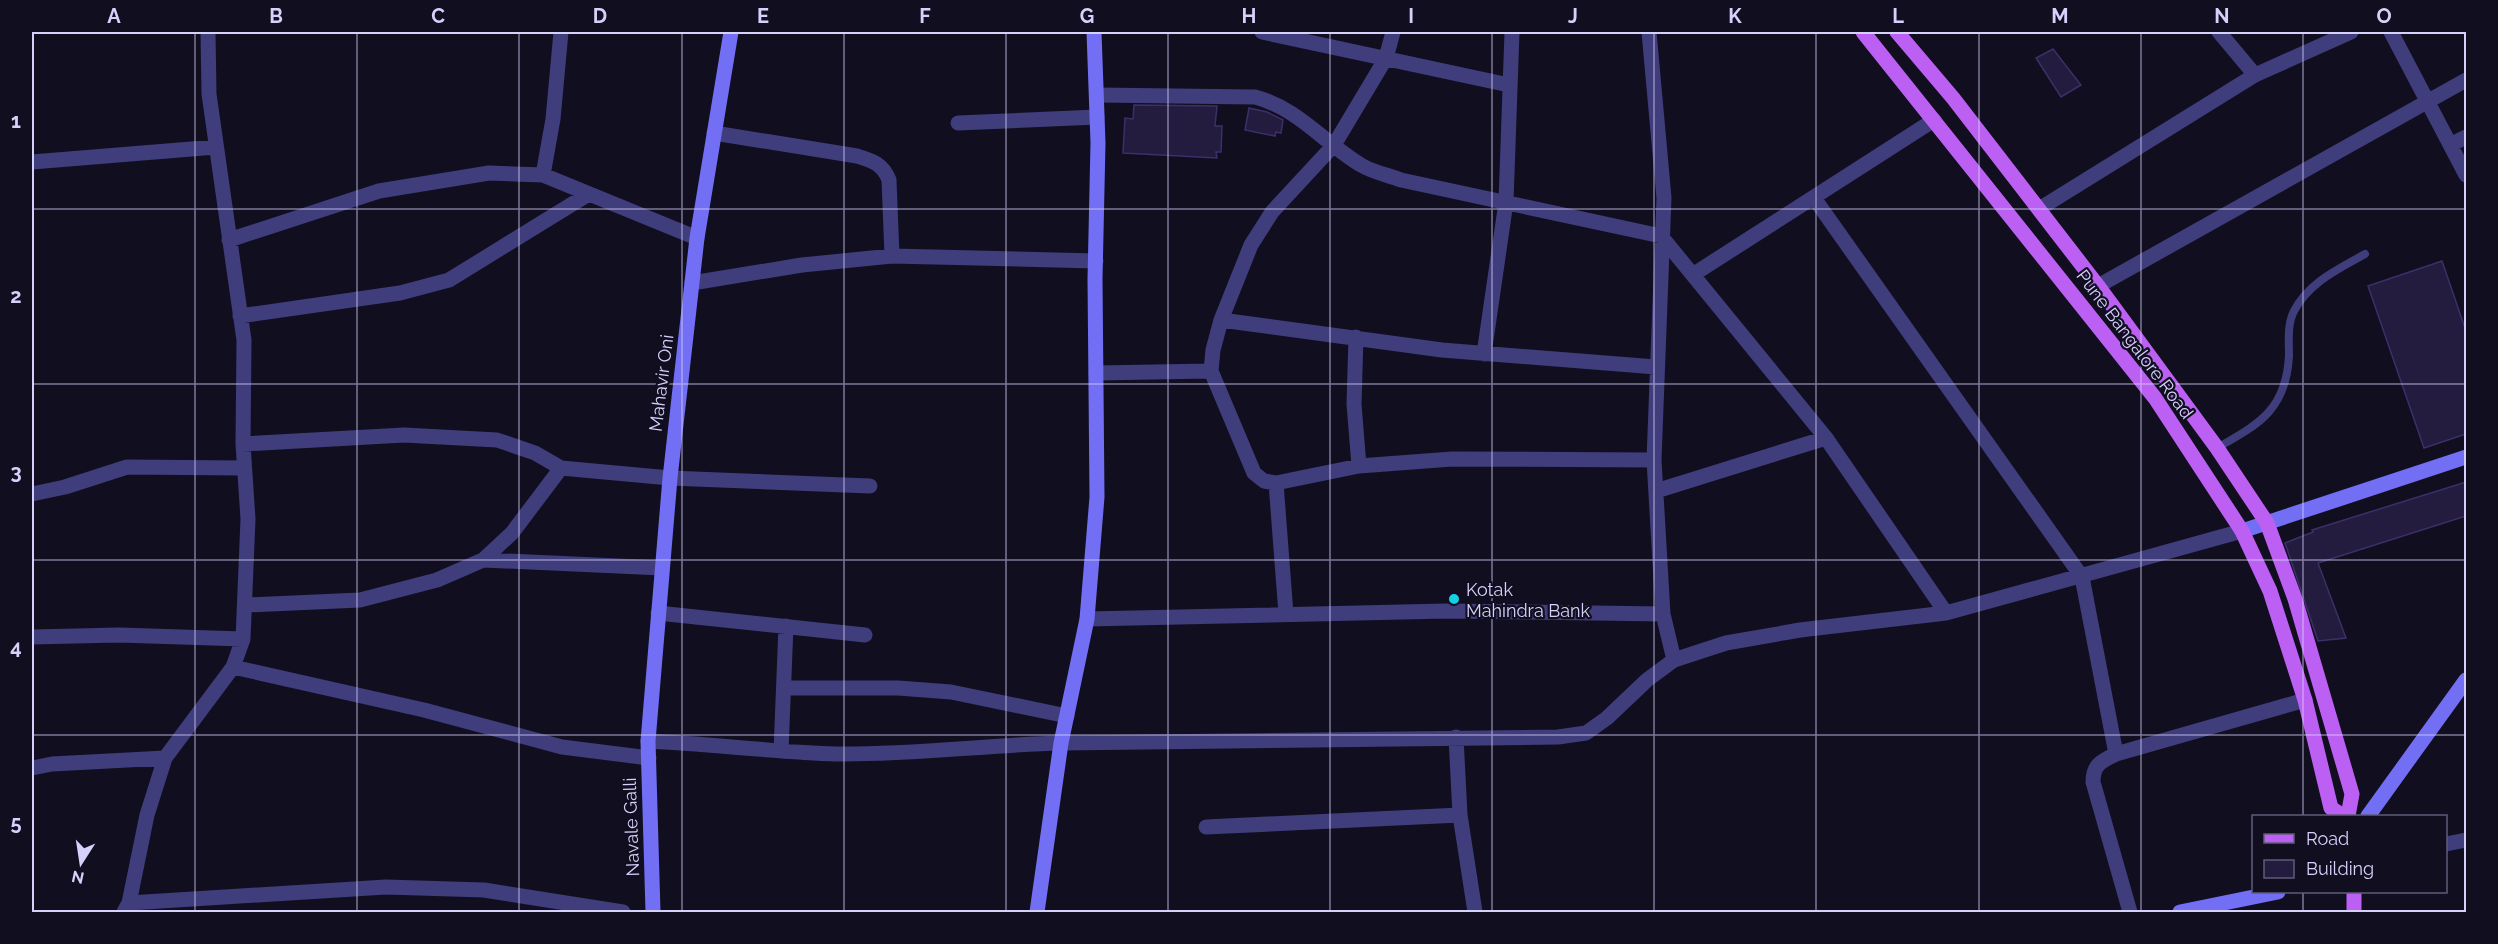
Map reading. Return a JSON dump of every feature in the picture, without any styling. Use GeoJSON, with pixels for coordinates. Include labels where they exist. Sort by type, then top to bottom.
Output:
{"type":"FeatureCollection","features":[{"type":"Feature","properties":{"kind":"main road","name":"Pune Bangalore Road"},"geometry":{"type":"LineString","coordinates":[[1863,32],[2156,398],[2242,531],[2270,591],[2305,700],[2331,808],[2342,815]]}},
{"type":"Feature","properties":{"kind":"main road","name":"Pune Bangalore Road"},"geometry":{"type":"LineString","coordinates":[[1897,32],[2098,286],[2217,448],[2266,523],[2295,599],[2352,794],[2348,815]]}},
{"type":"Feature","properties":{"kind":"main road"},"geometry":{"type":"LineString","coordinates":[[2354,893],[2354,912]]}},
{"type":"Feature","properties":{"kind":"street"},"geometry":{"type":"LineString","coordinates":[[208,32],[208,94],[244,340],[243,468],[248,519],[243,639],[233,667],[165,758],[147,815],[126,908],[386,887],[484,890],[623,912]]}},
{"type":"Feature","properties":{"kind":"street"},"geometry":{"type":"LineString","coordinates":[[543,175],[553,119],[561,32]]}},
{"type":"Feature","properties":{"kind":"street","name":"Mahavir Oni"},"geometry":{"type":"LineString","coordinates":[[648,741],[670,478],[697,238],[731,32]]}},
{"type":"Feature","properties":{"kind":"street"},"geometry":{"type":"LineString","coordinates":[[1036,912],[1061,743],[1088,619],[1097,497],[1097,117],[1094,32]]}},
{"type":"Feature","properties":{"kind":"street"},"geometry":{"type":"LineString","coordinates":[[1262,32],[1325,37],[1386,58],[1509,84]]}},
{"type":"Feature","properties":{"kind":"street"},"geometry":{"type":"LineString","coordinates":[[1394,32],[1386,58],[1334,145],[1272,212],[1251,245],[1221,320],[1213,350],[1211,371],[1254,473],[1264,481],[1276,483],[1359,466],[1452,459],[1654,460]]}},
{"type":"Feature","properties":{"kind":"street"},"geometry":{"type":"LineString","coordinates":[[1484,354],[1506,202],[1512,32]]}},
{"type":"Feature","properties":{"kind":"street"},"geometry":{"type":"LineString","coordinates":[[1649,32],[1664,198],[1654,460],[1663,614],[1674,660]]}},
{"type":"Feature","properties":{"kind":"street"},"geometry":{"type":"LineString","coordinates":[[2219,32],[2255,75]]}},
{"type":"Feature","properties":{"kind":"street"},"geometry":{"type":"LineString","coordinates":[[2039,209],[2255,75],[2351,32]]}},
{"type":"Feature","properties":{"kind":"street"},"geometry":{"type":"LineString","coordinates":[[2391,32],[2452,144],[2466,175]]}},
{"type":"Feature","properties":{"kind":"street"},"geometry":{"type":"LineString","coordinates":[[2098,286],[2466,80]]}},
{"type":"Feature","properties":{"kind":"street"},"geometry":{"type":"LineString","coordinates":[[1096,95],[1255,97],[1274,102],[1291,111],[1362,166],[1401,180],[1661,236],[1826,438],[1946,613]]}},
{"type":"Feature","properties":{"kind":"street"},"geometry":{"type":"LineString","coordinates":[[958,123],[1097,117]]}},
{"type":"Feature","properties":{"kind":"street"},"geometry":{"type":"LineString","coordinates":[[1694,274],[1935,120]]}},
{"type":"Feature","properties":{"kind":"street"},"geometry":{"type":"LineString","coordinates":[[714,133],[857,156],[875,162],[885,169],[889,180],[892,256]]}},
{"type":"Feature","properties":{"kind":"street"},"geometry":{"type":"LineString","coordinates":[[2452,144],[2466,137]]}},
{"type":"Feature","properties":{"kind":"street"},"geometry":{"type":"LineString","coordinates":[[32,162],[216,147]]}},
{"type":"Feature","properties":{"kind":"street"},"geometry":{"type":"LineString","coordinates":[[229,240],[379,191],[489,173],[543,175],[587,195],[697,238]]}},
{"type":"Feature","properties":{"kind":"street"},"geometry":{"type":"LineString","coordinates":[[240,316],[400,293],[449,280],[587,195]]}},
{"type":"Feature","properties":{"kind":"street"},"geometry":{"type":"LineString","coordinates":[[1814,198],[2082,578],[2116,754]]}},
{"type":"Feature","properties":{"kind":"street"},"geometry":{"type":"LineString","coordinates":[[692,283],[802,265],[892,256],[1096,261]]}},
{"type":"Feature","properties":{"kind":"street"},"geometry":{"type":"LineString","coordinates":[[1221,320],[1442,350],[1656,367]]}},
{"type":"Feature","properties":{"kind":"street"},"geometry":{"type":"LineString","coordinates":[[1356,337],[1354,404],[1359,466]]}},
{"type":"Feature","properties":{"kind":"street"},"geometry":{"type":"LineString","coordinates":[[1096,373],[1211,371]]}},
{"type":"Feature","properties":{"kind":"street"},"geometry":{"type":"LineString","coordinates":[[243,444],[404,435],[497,440],[535,453],[561,468],[670,478],[870,486]]}},
{"type":"Feature","properties":{"kind":"street"},"geometry":{"type":"LineString","coordinates":[[1656,491],[1826,438]]}},
{"type":"Feature","properties":{"kind":"street"},"geometry":{"type":"LineString","coordinates":[[648,741],[781,751],[897,753],[999,744],[1558,737],[1586,732],[1607,718],[1647,680],[1674,660],[1726,643],[1800,630],[1946,613],[2082,578],[2242,531],[2466,457]]}},
{"type":"Feature","properties":{"kind":"street"},"geometry":{"type":"LineString","coordinates":[[32,494],[64,487],[127,467],[243,468]]}},
{"type":"Feature","properties":{"kind":"street"},"geometry":{"type":"LineString","coordinates":[[246,605],[360,600],[437,580],[483,560],[512,533],[561,468]]}},
{"type":"Feature","properties":{"kind":"street"},"geometry":{"type":"LineString","coordinates":[[1276,483],[1286,614]]}},
{"type":"Feature","properties":{"kind":"street"},"geometry":{"type":"LineString","coordinates":[[483,560],[662,568]]}},
{"type":"Feature","properties":{"kind":"street"},"geometry":{"type":"LineString","coordinates":[[1088,619],[1446,611],[1663,614]]}},
{"type":"Feature","properties":{"kind":"street"},"geometry":{"type":"LineString","coordinates":[[658,612],[865,635]]}},
{"type":"Feature","properties":{"kind":"street"},"geometry":{"type":"LineString","coordinates":[[781,751],[786,626]]}},
{"type":"Feature","properties":{"kind":"street"},"geometry":{"type":"LineString","coordinates":[[32,637],[119,635],[243,639]]}},
{"type":"Feature","properties":{"kind":"street"},"geometry":{"type":"LineString","coordinates":[[233,667],[424,711],[562,747],[649,758]]}},
{"type":"Feature","properties":{"kind":"street"},"geometry":{"type":"LineString","coordinates":[[2369,815],[2466,681]]}},
{"type":"Feature","properties":{"kind":"street"},"geometry":{"type":"LineString","coordinates":[[784,688],[898,688],[951,692],[1066,716]]}},
{"type":"Feature","properties":{"kind":"street"},"geometry":{"type":"LineString","coordinates":[[2130,912],[2093,782],[2093,770],[2099,762],[2116,754],[2305,700]]}},
{"type":"Feature","properties":{"kind":"street"},"geometry":{"type":"LineString","coordinates":[[1456,737],[1460,815],[1475,912]]}},
{"type":"Feature","properties":{"kind":"street","name":"Navale Galli"},"geometry":{"type":"LineString","coordinates":[[648,741],[653,912]]}},
{"type":"Feature","properties":{"kind":"street"},"geometry":{"type":"LineString","coordinates":[[32,768],[165,758]]}},
{"type":"Feature","properties":{"kind":"street"},"geometry":{"type":"LineString","coordinates":[[1206,827],[1460,815]]}},
{"type":"Feature","properties":{"kind":"street"},"geometry":{"type":"LineString","coordinates":[[2447,844],[2466,840]]}},
{"type":"Feature","properties":{"kind":"street"},"geometry":{"type":"LineString","coordinates":[[2180,912],[2269,893]]}},
{"type":"Feature","properties":{"kind":"lane"},"geometry":{"type":"LineString","coordinates":[[2217,448],[2258,425],[2277,403],[2285,384],[2289,334],[2294,312],[2308,291],[2320,280],[2366,254]]}},
{"type":"Feature","properties":{"kind":"building"},"geometry":{"type":"Polygon","coordinates":[[[2053,49],[2081,85],[2061,97],[2036,58],[2053,49]]]}},
{"type":"Feature","properties":{"kind":"building"},"geometry":{"type":"Polygon","coordinates":[[[1134,105],[1217,106],[1215,126],[1222,126],[1221,152],[1216,152],[1217,158],[1123,153],[1125,118],[1133,119],[1134,105]]]}},
{"type":"Feature","properties":{"kind":"building"},"geometry":{"type":"Polygon","coordinates":[[[1249,108],[1267,112],[1283,120],[1281,133],[1276,132],[1275,136],[1245,130],[1249,108]]]}},
{"type":"Feature","properties":{"kind":"building"},"geometry":{"type":"Polygon","coordinates":[[[2442,261],[2466,331],[2466,434],[2424,448],[2368,286],[2442,261]]]}},
{"type":"Feature","properties":{"kind":"building"},"geometry":{"type":"Polygon","coordinates":[[[2466,482],[2466,516],[2318,563],[2346,638],[2318,641],[2285,543],[2313,532],[2312,530],[2466,482]]]}},
{"type":"Feature","properties":{"kind":"place","name":"Kotak Mahindra Bank"},"geometry":{"type":"Point","coordinates":[1454,599]}}]}
